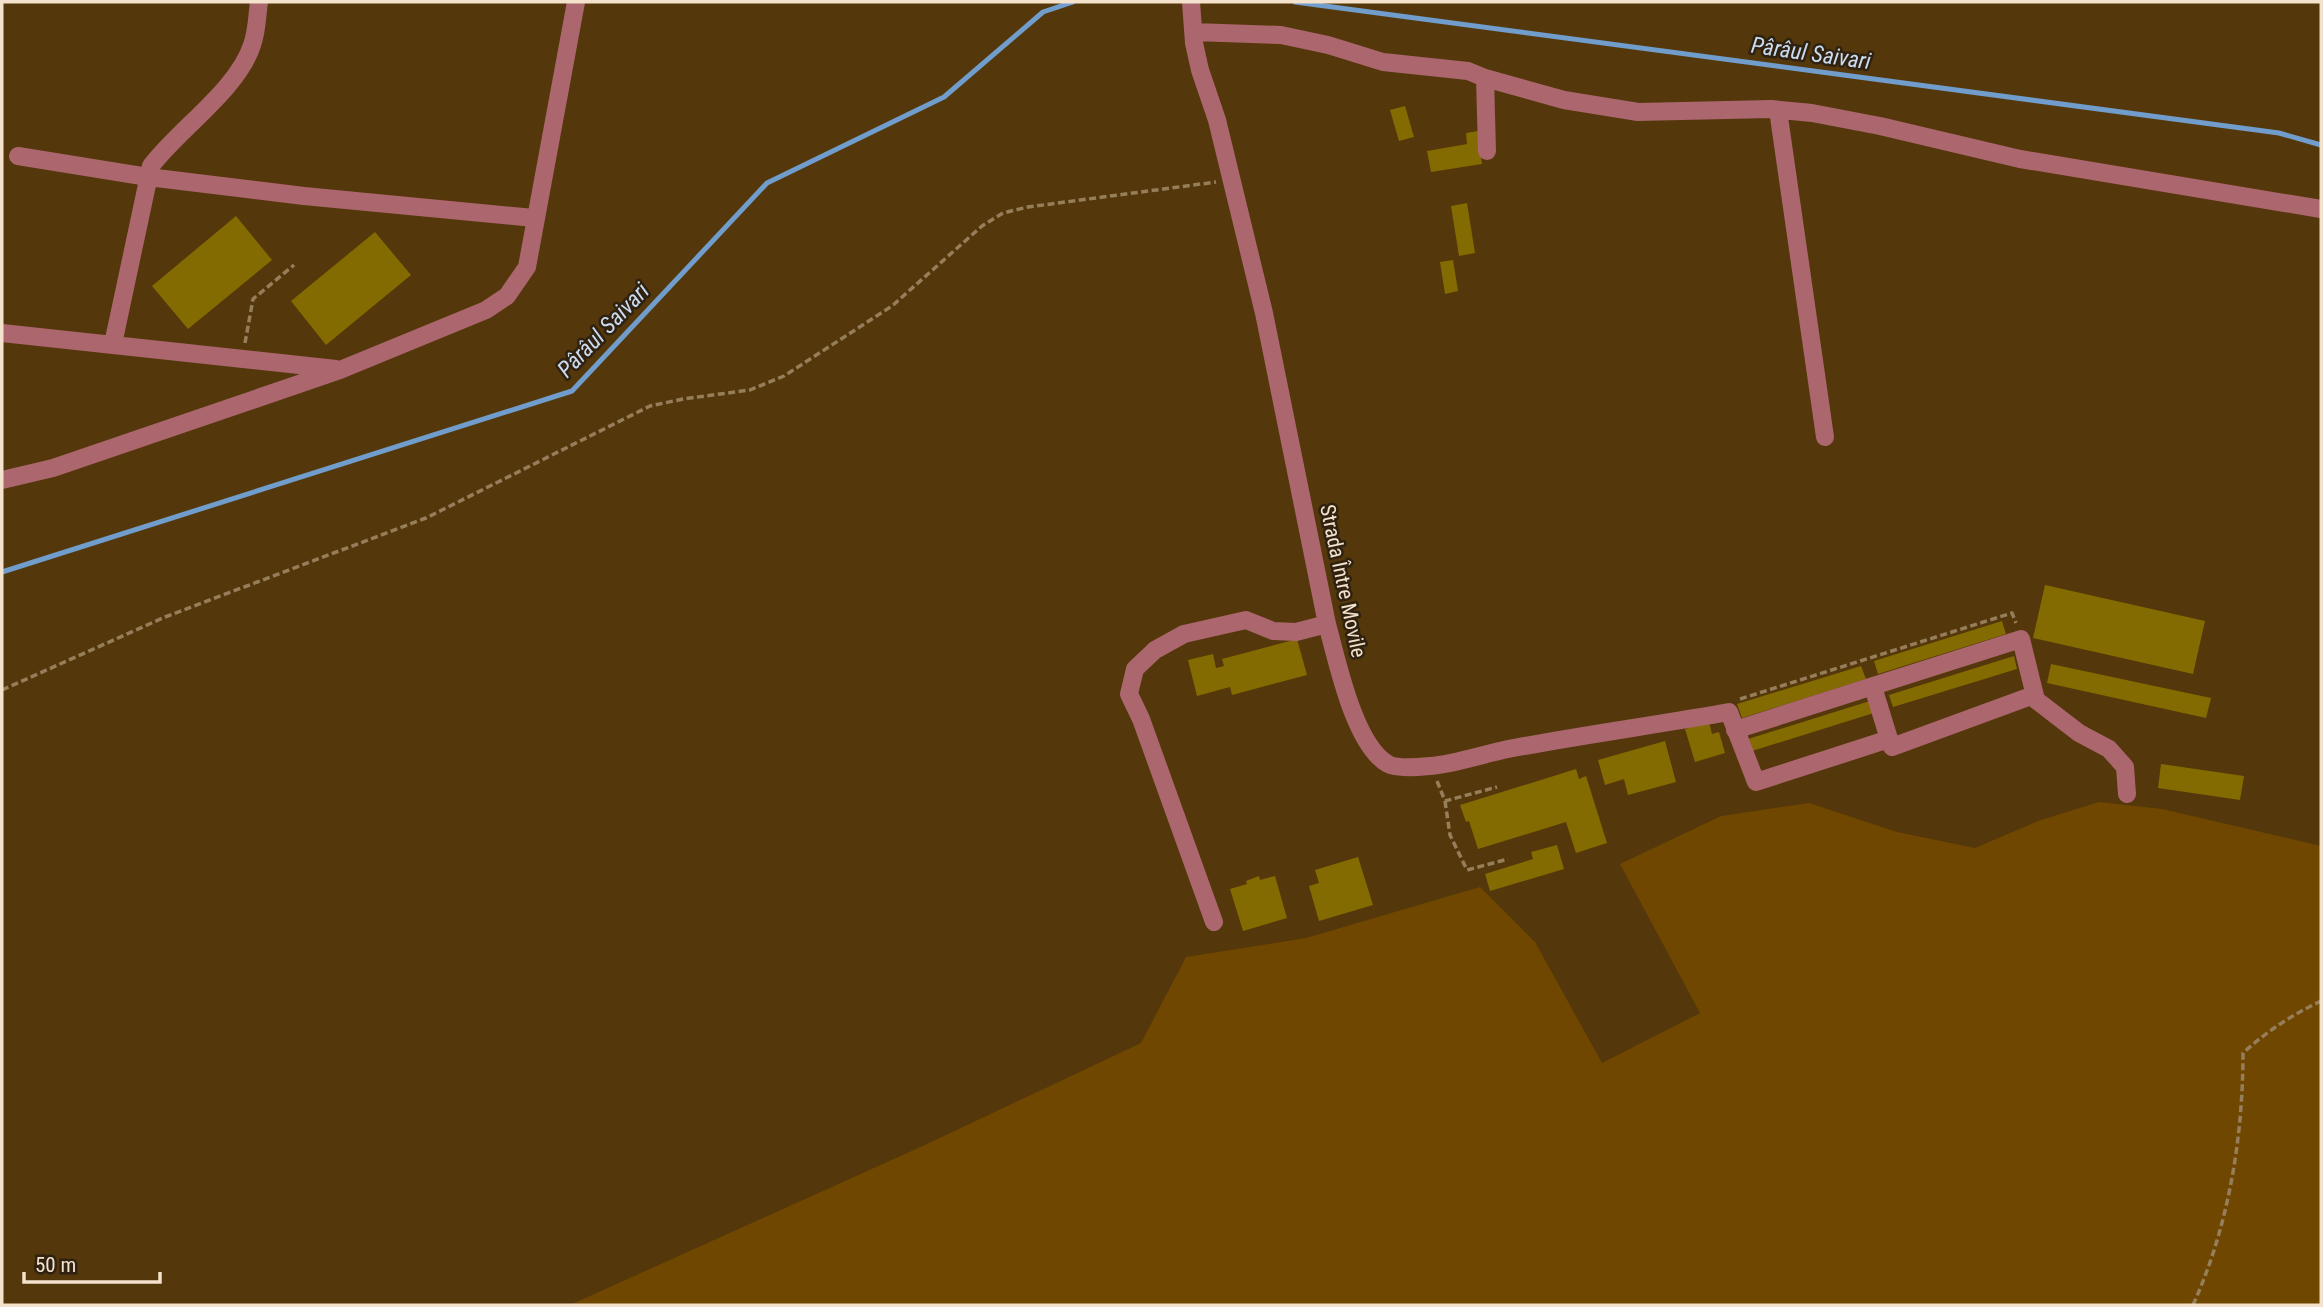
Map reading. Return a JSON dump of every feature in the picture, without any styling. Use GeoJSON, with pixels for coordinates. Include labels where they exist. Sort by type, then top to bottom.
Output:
{"type":"FeatureCollection","features":[{"type":"Feature","properties":{"kind":"street"},"geometry":{"type":"LineString","coordinates":[[113,344],[151,166],[166,147],[232,81],[246,61],[253,44],[259,2]]}},
{"type":"Feature","properties":{"kind":"street"},"geometry":{"type":"LineString","coordinates":[[2,480],[53,468],[340,370],[486,310],[507,296],[527,267],[576,2]]}},
{"type":"Feature","properties":{"kind":"street","name":"Strada Între Movile"},"geometry":{"type":"LineString","coordinates":[[1191,5],[1200,70],[1217,120],[1264,313],[1327,624],[1345,688],[1370,747],[1390,765],[1432,766],[1507,749],[1729,712]]}},
{"type":"Feature","properties":{"kind":"street"},"geometry":{"type":"LineString","coordinates":[[1194,32],[1281,35],[1328,45],[1383,62],[1468,71],[1564,100],[1638,112],[1778,110],[1812,113],[2020,159],[2321,209]]}},
{"type":"Feature","properties":{"kind":"street"},"geometry":{"type":"LineString","coordinates":[[1485,78],[1487,151]]}},
{"type":"Feature","properties":{"kind":"street"},"geometry":{"type":"LineString","coordinates":[[1778,110],[1825,437]]}},
{"type":"Feature","properties":{"kind":"street"},"geometry":{"type":"LineString","coordinates":[[18,156],[148,177],[304,196],[534,218]]}},
{"type":"Feature","properties":{"kind":"street"},"geometry":{"type":"LineString","coordinates":[[2,333],[340,370]]}},
{"type":"Feature","properties":{"kind":"street"},"geometry":{"type":"LineString","coordinates":[[1214,922],[1129,694],[1135,669],[1155,650],[1184,634],[1246,620],[1273,631],[1296,632],[1327,624]]}},
{"type":"Feature","properties":{"kind":"street"},"geometry":{"type":"LineString","coordinates":[[1735,730],[2021,639],[2036,700],[2071,728],[2109,749],[2125,766],[2127,794]]}},
{"type":"Feature","properties":{"kind":"street"},"geometry":{"type":"LineString","coordinates":[[1873,687],[1892,747],[2034,695]]}},
{"type":"Feature","properties":{"kind":"street"},"geometry":{"type":"LineString","coordinates":[[1729,712],[1756,782],[1889,739]]}},
{"type":"Feature","properties":{"kind":"path"},"geometry":{"type":"LineString","coordinates":[[2,690],[164,617],[426,518],[650,406],[750,390],[784,376],[892,306],[982,226],[1003,213],[1232,180]]}},
{"type":"Feature","properties":{"kind":"path"},"geometry":{"type":"LineString","coordinates":[[243,359],[253,299],[294,264]]}},
{"type":"Feature","properties":{"kind":"path"},"geometry":{"type":"LineString","coordinates":[[1729,712],[1733,701],[2012,613],[2021,639]]}},
{"type":"Feature","properties":{"kind":"path"},"geometry":{"type":"LineString","coordinates":[[1432,766],[1445,801],[1450,835],[1466,870],[1508,859]]}},
{"type":"Feature","properties":{"kind":"path"},"geometry":{"type":"LineString","coordinates":[[1445,801],[1497,787]]}},
{"type":"Feature","properties":{"kind":"path"},"geometry":{"type":"LineString","coordinates":[[2193,1305],[2206,1277],[2230,1192],[2243,1101],[2243,1054],[2263,1035],[2293,1014],[2321,1001]]}},
{"type":"Feature","properties":{"kind":"shaded area"},"geometry":{"type":"Polygon","coordinates":[[[2099,802],[2162,809],[2321,846],[2321,1305],[570,1305],[927,1144],[1141,1043],[1186,957],[1306,938],[1480,887],[1535,942],[1602,1063],[1700,1013],[1620,864],[1721,816],[1809,803],[1897,832],[1975,848],[2038,821],[2099,802]]]}},
{"type":"Feature","properties":{"kind":"building"},"geometry":{"type":"Polygon","coordinates":[[[1405,106],[1414,137],[1399,141],[1390,110],[1405,106]]]}},
{"type":"Feature","properties":{"kind":"building"},"geometry":{"type":"Polygon","coordinates":[[[1478,131],[1482,164],[1431,172],[1427,151],[1467,144],[1466,133],[1478,131]]]}},
{"type":"Feature","properties":{"kind":"building"},"geometry":{"type":"Polygon","coordinates":[[[1467,203],[1475,253],[1459,256],[1451,206],[1467,203]]]}},
{"type":"Feature","properties":{"kind":"building"},"geometry":{"type":"Polygon","coordinates":[[[236,216],[272,260],[188,329],[152,286],[236,216]]]}},
{"type":"Feature","properties":{"kind":"building"},"geometry":{"type":"Polygon","coordinates":[[[375,232],[411,275],[326,345],[291,301],[375,232]]]}},
{"type":"Feature","properties":{"kind":"building"},"geometry":{"type":"Polygon","coordinates":[[[1453,260],[1458,291],[1445,294],[1440,262],[1453,260]]]}},
{"type":"Feature","properties":{"kind":"building"},"geometry":{"type":"Polygon","coordinates":[[[2045,585],[2205,621],[2193,674],[2033,638],[2045,585]]]}},
{"type":"Feature","properties":{"kind":"building"},"geometry":{"type":"Polygon","coordinates":[[[2002,621],[2006,634],[1878,674],[1874,661],[2002,621]]]}},
{"type":"Feature","properties":{"kind":"building"},"geometry":{"type":"Polygon","coordinates":[[[1297,639],[1307,675],[1232,695],[1230,687],[1197,696],[1188,660],[1213,654],[1216,668],[1224,666],[1222,659],[1297,639]]]}},
{"type":"Feature","properties":{"kind":"building"},"geometry":{"type":"Polygon","coordinates":[[[2014,656],[2017,669],[1893,707],[1889,695],[2014,656]]]}},
{"type":"Feature","properties":{"kind":"building"},"geometry":{"type":"Polygon","coordinates":[[[2051,664],[2211,698],[2206,718],[2047,683],[2051,664]]]}},
{"type":"Feature","properties":{"kind":"building"},"geometry":{"type":"Polygon","coordinates":[[[1861,666],[1866,679],[1742,718],[1737,704],[1861,666]]]}},
{"type":"Feature","properties":{"kind":"building"},"geometry":{"type":"Polygon","coordinates":[[[1873,700],[1877,712],[1752,751],[1748,739],[1873,700]]]}},
{"type":"Feature","properties":{"kind":"building"},"geometry":{"type":"Polygon","coordinates":[[[1709,722],[1712,734],[1719,732],[1725,753],[1695,762],[1685,729],[1709,722]]]}},
{"type":"Feature","properties":{"kind":"building"},"geometry":{"type":"Polygon","coordinates":[[[1665,741],[1676,782],[1628,795],[1624,779],[1605,785],[1598,760],[1665,741]]]}},
{"type":"Feature","properties":{"kind":"building"},"geometry":{"type":"Polygon","coordinates":[[[2161,764],[2244,776],[2240,800],[2158,788],[2161,764]]]}},
{"type":"Feature","properties":{"kind":"building"},"geometry":{"type":"Polygon","coordinates":[[[1576,769],[1579,779],[1586,776],[1607,843],[1576,853],[1566,822],[1478,849],[1469,821],[1466,822],[1460,805],[1576,769]]]}},
{"type":"Feature","properties":{"kind":"building"},"geometry":{"type":"Polygon","coordinates":[[[1557,845],[1564,869],[1490,891],[1485,874],[1533,859],[1531,852],[1557,845]]]}},
{"type":"Feature","properties":{"kind":"building"},"geometry":{"type":"Polygon","coordinates":[[[1358,857],[1373,905],[1319,921],[1309,886],[1319,883],[1315,870],[1358,857]]]}},
{"type":"Feature","properties":{"kind":"building"},"geometry":{"type":"Polygon","coordinates":[[[1259,876],[1260,880],[1275,876],[1287,918],[1243,931],[1230,889],[1247,884],[1246,881],[1259,876]]]}},
{"type":"Feature","properties":{"kind":"waterway","name":"Pârâul Saivari"},"geometry":{"type":"LineString","coordinates":[[2,572],[572,391],[767,183],[944,97],[1043,12],[1073,2]]}},
{"type":"Feature","properties":{"kind":"waterway","name":"Pârâul Saivari"},"geometry":{"type":"LineString","coordinates":[[1295,2],[2279,133],[2321,145]]}}]}
